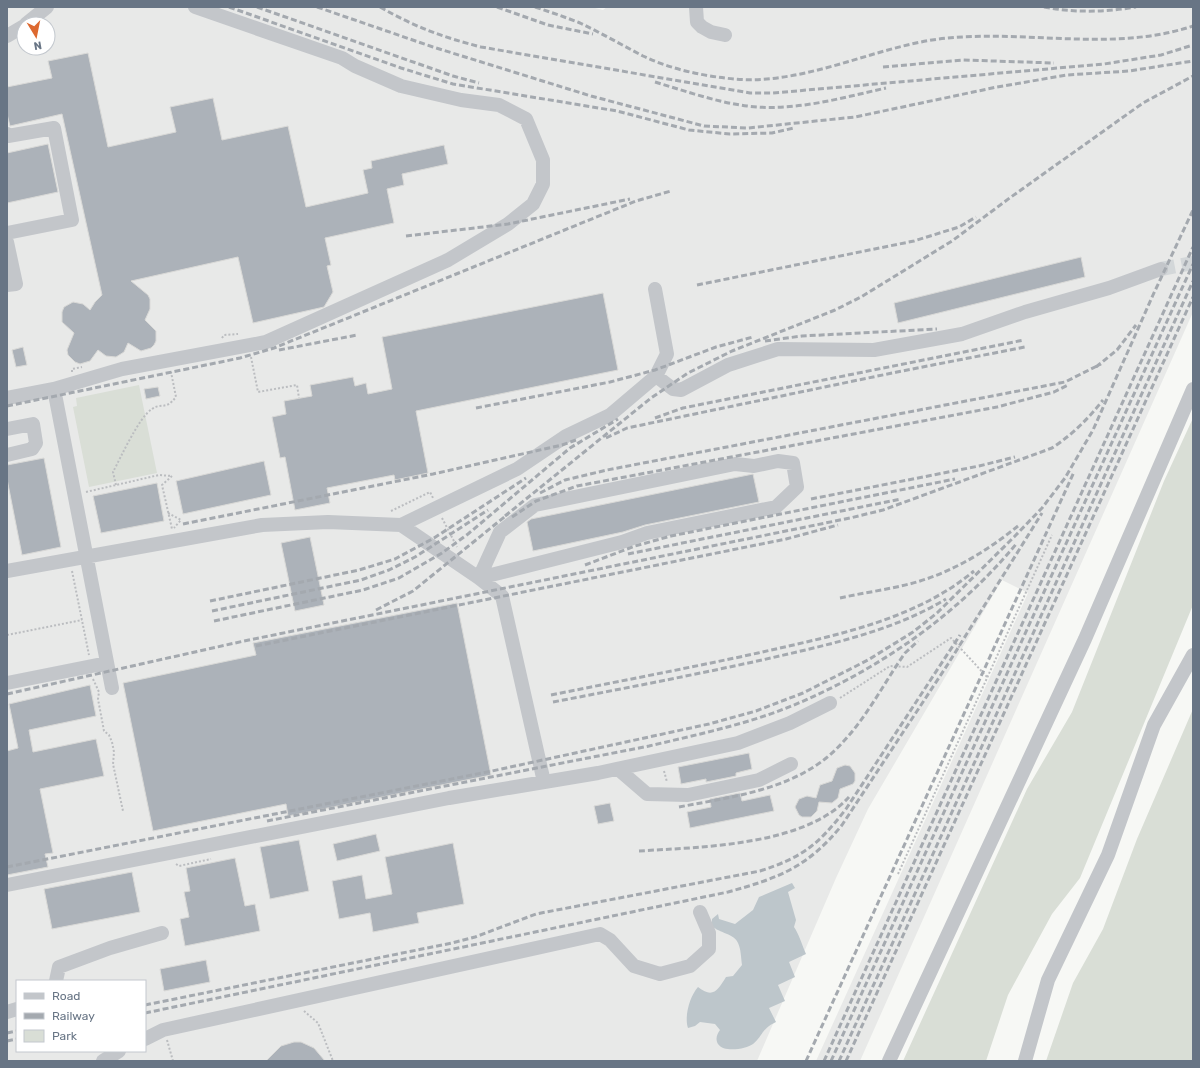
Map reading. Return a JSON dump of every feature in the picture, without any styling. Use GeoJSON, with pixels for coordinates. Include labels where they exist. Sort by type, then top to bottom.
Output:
{"type":"FeatureCollection","features":[{"type":"Feature","properties":{"kind":"lane"},"geometry":{"type":"LineString","coordinates":[[36,16],[47,7]]}},
{"type":"Feature","properties":{"kind":"lane"},"geometry":{"type":"LineString","coordinates":[[7,398],[54,389],[122,369],[266,342],[448,260],[508,224],[533,204],[543,184],[543,160],[526,119],[500,105],[461,100],[402,86],[355,66],[342,58],[195,7]]}},
{"type":"Feature","properties":{"kind":"lane"},"geometry":{"type":"LineString","coordinates":[[696,7],[696,22],[702,27],[725,35]]}},
{"type":"Feature","properties":{"kind":"lane"},"geometry":{"type":"LineString","coordinates":[[7,36],[16,31]]}},
{"type":"Feature","properties":{"kind":"lane"},"geometry":{"type":"LineString","coordinates":[[7,134],[8,136],[54,128],[72,220],[7,233]]}},
{"type":"Feature","properties":{"kind":"lane"},"geometry":{"type":"LineString","coordinates":[[7,242],[16,284],[7,285]]}},
{"type":"Feature","properties":{"kind":"lane"},"geometry":{"type":"LineString","coordinates":[[656,376],[673,389],[681,390],[728,365],[778,349],[874,350],[962,334],[1025,312],[1109,288],[1162,270]]}},
{"type":"Feature","properties":{"kind":"lane"},"geometry":{"type":"LineString","coordinates":[[7,571],[262,525],[328,522],[401,524],[517,468],[566,436],[610,415],[656,376],[667,354],[654,289]]}},
{"type":"Feature","properties":{"kind":"lane"},"geometry":{"type":"LineString","coordinates":[[54,389],[112,688]]}},
{"type":"Feature","properties":{"kind":"lane"},"geometry":{"type":"LineString","coordinates":[[889,1061],[1085,639],[1193,389]]}},
{"type":"Feature","properties":{"kind":"lane"},"geometry":{"type":"LineString","coordinates":[[7,429],[33,424],[36,443],[32,449],[7,455]]}},
{"type":"Feature","properties":{"kind":"lane"},"geometry":{"type":"LineString","coordinates":[[778,461],[793,463],[797,487],[776,507],[647,533],[622,542],[479,578],[500,532],[535,505],[736,464],[754,466],[778,461]]}},
{"type":"Feature","properties":{"kind":"lane"},"geometry":{"type":"LineString","coordinates":[[401,524],[479,578],[502,596],[544,782]]}},
{"type":"Feature","properties":{"kind":"lane"},"geometry":{"type":"LineString","coordinates":[[1025,1061],[1048,980],[1108,855],[1154,725],[1193,655]]}},
{"type":"Feature","properties":{"kind":"lane"},"geometry":{"type":"LineString","coordinates":[[7,683],[107,663]]}},
{"type":"Feature","properties":{"kind":"lane"},"geometry":{"type":"LineString","coordinates":[[7,885],[449,798],[618,768],[738,743],[790,723],[830,703]]}},
{"type":"Feature","properties":{"kind":"lane"},"geometry":{"type":"LineString","coordinates":[[618,768],[647,794],[688,795],[759,780],[791,764]]}},
{"type":"Feature","properties":{"kind":"lane"},"geometry":{"type":"LineString","coordinates":[[146,1038],[163,1030],[600,934],[610,940],[634,966],[660,974],[690,966],[708,949],[709,933],[700,912]]}},
{"type":"Feature","properties":{"kind":"lane"},"geometry":{"type":"LineString","coordinates":[[56,980],[59,967],[110,948],[162,933]]}},
{"type":"Feature","properties":{"kind":"lane"},"geometry":{"type":"LineString","coordinates":[[103,1061],[117,1052]]}},
{"type":"Feature","properties":{"kind":"path"},"geometry":{"type":"LineString","coordinates":[[116,485],[113,472],[140,422],[152,408],[169,406],[176,397],[169,360]]}},
{"type":"Feature","properties":{"kind":"path"},"geometry":{"type":"LineString","coordinates":[[74,494],[159,475],[172,476],[162,485],[172,532],[181,520],[168,513]]}},
{"type":"Feature","properties":{"kind":"path"},"geometry":{"type":"LineString","coordinates":[[898,874],[1052,535]]}},
{"type":"Feature","properties":{"kind":"path"},"geometry":{"type":"LineString","coordinates":[[70,559],[95,688],[99,692],[98,699],[104,731],[109,735],[112,742],[114,752],[113,764],[123,811]]}},
{"type":"Feature","properties":{"kind":"path"},"geometry":{"type":"LineString","coordinates":[[7,635],[82,620]]}},
{"type":"Feature","properties":{"kind":"path"},"geometry":{"type":"LineString","coordinates":[[830,703],[890,666],[907,668],[951,638],[986,678]]}},
{"type":"Feature","properties":{"kind":"path"},"geometry":{"type":"LineString","coordinates":[[294,1001],[318,1023],[333,1061]]}},
{"type":"Feature","properties":{"kind":"path"},"geometry":{"type":"LineString","coordinates":[[163,1030],[173,1061]]}},
{"type":"Feature","properties":{"kind":"shaded area"},"geometry":{"type":"Polygon","coordinates":[[[7,7],[591,7],[603,10],[607,7],[1193,7],[1193,312],[860,1061],[816,1061],[1028,593],[1002,580],[868,809],[836,878],[757,1061],[7,1061],[7,7]]]}},
{"type":"Feature","properties":{"kind":"shaded area"},"geometry":{"type":"Polygon","coordinates":[[[792,883],[795,888],[788,892],[796,920],[794,927],[806,954],[789,962],[795,977],[778,985],[785,1001],[769,1008],[776,1022],[767,1027],[750,1046],[740,1049],[721,1047],[717,1042],[718,1033],[720,1030],[715,1024],[700,1022],[695,1026],[688,1028],[687,1023],[688,1006],[698,987],[703,991],[711,993],[715,991],[726,977],[733,976],[742,965],[738,943],[734,938],[712,926],[712,919],[718,914],[719,919],[735,924],[753,910],[759,897],[792,883]]]}},
{"type":"Feature","properties":{"kind":"green space"},"geometry":{"type":"Polygon","coordinates":[[[139,385],[157,473],[89,487],[73,407],[77,406],[76,398],[139,385]]]}},
{"type":"Feature","properties":{"kind":"green space"},"geometry":{"type":"Polygon","coordinates":[[[1193,418],[1193,605],[1080,878],[1052,914],[1008,995],[986,1061],[903,1061],[1027,789],[1072,712],[1164,481],[1193,418]]]}},
{"type":"Feature","properties":{"kind":"green space"},"geometry":{"type":"Polygon","coordinates":[[[1193,709],[1193,1061],[1046,1061],[1073,983],[1103,929],[1137,839],[1193,709]]]}},
{"type":"Feature","properties":{"kind":"building"},"geometry":{"type":"Polygon","coordinates":[[[88,53],[108,147],[176,132],[170,107],[213,98],[222,140],[288,126],[306,207],[368,193],[363,170],[372,168],[371,161],[444,145],[448,164],[402,174],[404,185],[387,189],[394,223],[325,238],[331,265],[327,266],[333,292],[324,307],[253,323],[238,257],[131,281],[148,295],[150,299],[150,309],[145,320],[156,331],[156,341],[154,345],[151,348],[141,351],[128,343],[124,352],[116,357],[106,356],[98,350],[90,361],[80,364],[75,362],[68,355],[67,350],[74,333],[62,322],[62,312],[64,307],[73,302],[83,304],[90,310],[102,295],[62,114],[10,126],[7,114],[7,87],[52,78],[48,61],[88,53]]]}},
{"type":"Feature","properties":{"kind":"building"},"geometry":{"type":"Polygon","coordinates":[[[48,144],[58,192],[7,203],[7,153],[48,144]]]}},
{"type":"Feature","properties":{"kind":"building"},"geometry":{"type":"Polygon","coordinates":[[[1081,257],[1085,277],[898,323],[894,303],[1081,257]]]}},
{"type":"Feature","properties":{"kind":"building"},"geometry":{"type":"Polygon","coordinates":[[[603,293],[618,370],[416,411],[428,473],[395,480],[394,475],[327,488],[330,503],[295,510],[285,457],[280,458],[272,417],[286,414],[284,401],[312,396],[310,385],[353,377],[355,386],[366,383],[368,394],[392,389],[382,337],[603,293]]]}},
{"type":"Feature","properties":{"kind":"building"},"geometry":{"type":"Polygon","coordinates":[[[23,347],[27,365],[16,367],[12,350],[23,347]]]}},
{"type":"Feature","properties":{"kind":"building"},"geometry":{"type":"Polygon","coordinates":[[[158,387],[160,396],[146,399],[144,389],[158,387]]]}},
{"type":"Feature","properties":{"kind":"building"},"geometry":{"type":"Polygon","coordinates":[[[44,458],[61,547],[22,555],[7,479],[7,465],[44,458]]]}},
{"type":"Feature","properties":{"kind":"building"},"geometry":{"type":"Polygon","coordinates":[[[264,461],[271,495],[183,514],[176,481],[264,461]]]}},
{"type":"Feature","properties":{"kind":"building"},"geometry":{"type":"Polygon","coordinates":[[[753,474],[759,502],[645,525],[623,532],[533,551],[527,522],[531,519],[753,474]]]}},
{"type":"Feature","properties":{"kind":"building"},"geometry":{"type":"Polygon","coordinates":[[[157,483],[164,521],[101,533],[93,496],[157,483]]]}},
{"type":"Feature","properties":{"kind":"building"},"geometry":{"type":"Polygon","coordinates":[[[310,537],[324,605],[295,611],[281,543],[310,537]]]}},
{"type":"Feature","properties":{"kind":"building"},"geometry":{"type":"Polygon","coordinates":[[[457,603],[491,775],[288,816],[286,804],[153,831],[123,683],[256,655],[253,643],[457,603]]]}},
{"type":"Feature","properties":{"kind":"building"},"geometry":{"type":"Polygon","coordinates":[[[90,685],[96,716],[29,730],[33,752],[96,739],[104,776],[40,789],[53,853],[45,854],[48,867],[7,875],[7,751],[18,748],[9,704],[90,685]]]}},
{"type":"Feature","properties":{"kind":"building"},"geometry":{"type":"Polygon","coordinates":[[[749,753],[752,769],[736,773],[736,776],[706,782],[706,779],[681,784],[678,767],[749,753]]]}},
{"type":"Feature","properties":{"kind":"building"},"geometry":{"type":"Polygon","coordinates":[[[845,765],[850,766],[855,773],[855,781],[853,784],[840,789],[838,798],[832,803],[819,802],[817,811],[811,817],[802,817],[799,815],[795,807],[799,799],[807,796],[816,798],[820,785],[832,781],[837,768],[845,765]]]}},
{"type":"Feature","properties":{"kind":"building"},"geometry":{"type":"Polygon","coordinates":[[[740,793],[742,801],[770,795],[774,811],[690,828],[687,812],[711,807],[710,799],[740,793]]]}},
{"type":"Feature","properties":{"kind":"building"},"geometry":{"type":"Polygon","coordinates":[[[610,803],[614,821],[598,824],[594,806],[610,803]]]}},
{"type":"Feature","properties":{"kind":"building"},"geometry":{"type":"Polygon","coordinates":[[[376,834],[380,851],[337,861],[333,844],[376,834]]]}},
{"type":"Feature","properties":{"kind":"building"},"geometry":{"type":"Polygon","coordinates":[[[299,840],[309,891],[270,899],[260,847],[299,840]]]}},
{"type":"Feature","properties":{"kind":"building"},"geometry":{"type":"Polygon","coordinates":[[[453,843],[464,904],[417,913],[419,923],[373,932],[370,913],[339,919],[332,881],[362,875],[366,899],[392,894],[385,857],[453,843]]]}},
{"type":"Feature","properties":{"kind":"building"},"geometry":{"type":"Polygon","coordinates":[[[235,858],[245,906],[255,904],[260,931],[185,946],[180,919],[189,917],[184,892],[190,891],[186,868],[235,858]]]}},
{"type":"Feature","properties":{"kind":"building"},"geometry":{"type":"Polygon","coordinates":[[[132,872],[140,912],[52,929],[44,889],[132,872]]]}},
{"type":"Feature","properties":{"kind":"building"},"geometry":{"type":"Polygon","coordinates":[[[206,960],[210,982],[164,991],[160,969],[206,960]]]}},
{"type":"Feature","properties":{"kind":"building"},"geometry":{"type":"Polygon","coordinates":[[[294,1042],[301,1042],[314,1048],[325,1061],[266,1061],[281,1046],[294,1042]]]}},
{"type":"Feature","properties":{"kind":"tunnel"},"geometry":{"type":"LineString","coordinates":[[1161,269],[1193,263]]}},
{"type":"Feature","properties":{"kind":"railway"},"geometry":{"type":"LineString","coordinates":[[229,7],[401,68],[453,84],[617,111],[689,130],[730,134],[772,133],[794,128]]}},
{"type":"Feature","properties":{"kind":"railway"},"geometry":{"type":"LineString","coordinates":[[257,7],[453,76],[479,83]]}},
{"type":"Feature","properties":{"kind":"railway"},"geometry":{"type":"LineString","coordinates":[[317,7],[433,47],[591,96],[704,126],[748,128],[855,117],[997,87],[1067,75],[1129,71],[1193,61]]}},
{"type":"Feature","properties":{"kind":"railway"},"geometry":{"type":"LineString","coordinates":[[380,7],[429,31],[481,47],[750,93],[773,93],[1104,64],[1161,55],[1193,45]]}},
{"type":"Feature","properties":{"kind":"railway"},"geometry":{"type":"LineString","coordinates":[[497,7],[548,25],[593,34]]}},
{"type":"Feature","properties":{"kind":"railway"},"geometry":{"type":"LineString","coordinates":[[535,7],[580,23],[643,56],[663,64],[704,75],[751,80],[778,78],[804,73],[906,45],[932,40],[998,36],[1064,39],[1129,38],[1161,34],[1193,26]]}},
{"type":"Feature","properties":{"kind":"railway"},"geometry":{"type":"LineString","coordinates":[[1044,7],[1090,11],[1136,7]]}},
{"type":"Feature","properties":{"kind":"railway"},"geometry":{"type":"LineString","coordinates":[[883,67],[963,60],[1054,63]]}},
{"type":"Feature","properties":{"kind":"railway"},"geometry":{"type":"LineString","coordinates":[[505,516],[651,398],[688,373],[732,351],[835,310],[861,297],[952,241],[1143,103],[1193,76]]}},
{"type":"Feature","properties":{"kind":"railway"},"geometry":{"type":"LineString","coordinates":[[655,82],[724,102],[765,107],[800,106],[835,100],[886,88]]}},
{"type":"Feature","properties":{"kind":"railway"},"geometry":{"type":"LineString","coordinates":[[7,406],[240,358],[274,348],[636,201],[671,191]]}},
{"type":"Feature","properties":{"kind":"railway"},"geometry":{"type":"LineString","coordinates":[[406,236],[508,224],[630,199]]}},
{"type":"Feature","properties":{"kind":"railway"},"geometry":{"type":"LineString","coordinates":[[7,867],[492,771],[709,724],[756,711],[803,693],[868,660],[913,632],[937,613],[1042,508],[1065,478],[1093,430],[1153,295],[1193,210]]}},
{"type":"Feature","properties":{"kind":"railway"},"geometry":{"type":"LineString","coordinates":[[697,285],[914,241],[959,227],[976,217]]}},
{"type":"Feature","properties":{"kind":"railway"},"geometry":{"type":"LineString","coordinates":[[824,1061],[1193,247]]}},
{"type":"Feature","properties":{"kind":"railway"},"geometry":{"type":"LineString","coordinates":[[831,1061],[1193,264]]}},
{"type":"Feature","properties":{"kind":"railway"},"geometry":{"type":"LineString","coordinates":[[839,1061],[1193,281]]}},
{"type":"Feature","properties":{"kind":"railway"},"geometry":{"type":"LineString","coordinates":[[846,1061],[1193,297]]}},
{"type":"Feature","properties":{"kind":"railway"},"geometry":{"type":"LineString","coordinates":[[1096,367],[1117,350],[1136,325]]}},
{"type":"Feature","properties":{"kind":"railway"},"geometry":{"type":"LineString","coordinates":[[765,341],[802,336],[937,329]]}},
{"type":"Feature","properties":{"kind":"railway"},"geometry":{"type":"LineString","coordinates":[[279,350],[357,335]]}},
{"type":"Feature","properties":{"kind":"railway"},"geometry":{"type":"LineString","coordinates":[[476,408],[610,382],[655,370],[716,347],[753,337]]}},
{"type":"Feature","properties":{"kind":"railway"},"geometry":{"type":"LineString","coordinates":[[655,418],[683,408],[1024,340]]}},
{"type":"Feature","properties":{"kind":"railway"},"geometry":{"type":"LineString","coordinates":[[606,438],[627,428],[1025,347]]}},
{"type":"Feature","properties":{"kind":"railway"},"geometry":{"type":"LineString","coordinates":[[540,493],[565,480],[607,470],[1065,382],[1101,364]]}},
{"type":"Feature","properties":{"kind":"railway"},"geometry":{"type":"LineString","coordinates":[[512,517],[536,501],[577,486],[997,407],[1054,392],[1068,385]]}},
{"type":"Feature","properties":{"kind":"railway"},"geometry":{"type":"LineString","coordinates":[[7,694],[244,641],[850,518],[883,510],[1052,448],[1080,426],[1103,400]]}},
{"type":"Feature","properties":{"kind":"railway"},"geometry":{"type":"LineString","coordinates":[[214,621],[363,590],[399,578],[442,553],[468,534],[570,448],[618,419]]}},
{"type":"Feature","properties":{"kind":"railway"},"geometry":{"type":"LineString","coordinates":[[183,524],[433,474],[562,445],[576,440]]}},
{"type":"Feature","properties":{"kind":"railway"},"geometry":{"type":"LineString","coordinates":[[811,499],[979,466],[1015,457]]}},
{"type":"Feature","properties":{"kind":"railway"},"geometry":{"type":"LineString","coordinates":[[806,1061],[1074,472]]}},
{"type":"Feature","properties":{"kind":"railway"},"geometry":{"type":"LineString","coordinates":[[210,601],[359,570],[395,559],[434,538],[526,478]]}},
{"type":"Feature","properties":{"kind":"railway"},"geometry":{"type":"LineString","coordinates":[[585,565],[635,546],[671,536],[955,479]]}},
{"type":"Feature","properties":{"kind":"railway"},"geometry":{"type":"LineString","coordinates":[[628,554],[901,499]]}},
{"type":"Feature","properties":{"kind":"railway"},"geometry":{"type":"LineString","coordinates":[[212,611],[361,580],[389,570],[415,557],[488,510]]}},
{"type":"Feature","properties":{"kind":"railway"},"geometry":{"type":"LineString","coordinates":[[146,1013],[728,892],[763,882],[791,869],[817,851],[842,825],[948,664],[1042,513]]}},
{"type":"Feature","properties":{"kind":"railway"},"geometry":{"type":"LineString","coordinates":[[376,610],[413,591],[508,514]]}},
{"type":"Feature","properties":{"kind":"railway"},"geometry":{"type":"LineString","coordinates":[[256,646],[786,539],[838,525]]}},
{"type":"Feature","properties":{"kind":"railway"},"geometry":{"type":"LineString","coordinates":[[840,598],[920,581],[946,571],[983,551],[1018,526]]}},
{"type":"Feature","properties":{"kind":"railway"},"geometry":{"type":"LineString","coordinates":[[267,821],[649,746],[726,727],[783,709],[832,688],[862,672],[918,635],[945,615],[970,592],[1017,543]]}},
{"type":"Feature","properties":{"kind":"railway"},"geometry":{"type":"LineString","coordinates":[[551,695],[732,659],[843,633],[899,614],[925,603],[951,588],[974,571]]}},
{"type":"Feature","properties":{"kind":"railway"},"geometry":{"type":"LineString","coordinates":[[553,702],[717,670],[839,642],[905,620],[946,599]]}},
{"type":"Feature","properties":{"kind":"railway"},"geometry":{"type":"LineString","coordinates":[[146,1005],[452,943],[475,937],[536,914],[760,871],[775,866],[799,855],[818,841],[846,809],[960,635]]}},
{"type":"Feature","properties":{"kind":"railway"},"geometry":{"type":"LineString","coordinates":[[679,807],[723,799],[766,788],[787,781],[826,759],[851,733],[905,653],[918,641]]}},
{"type":"Feature","properties":{"kind":"railway"},"geometry":{"type":"LineString","coordinates":[[639,851],[721,845],[780,835],[806,826],[830,813],[849,797]]}},
{"type":"Feature","properties":{"kind":"railway"},"geometry":{"type":"LineString","coordinates":[[7,1033],[16,1031]]}},
{"type":"Feature","properties":{"kind":"railway"},"geometry":{"type":"LineString","coordinates":[[7,1041],[16,1039]]}}]}
